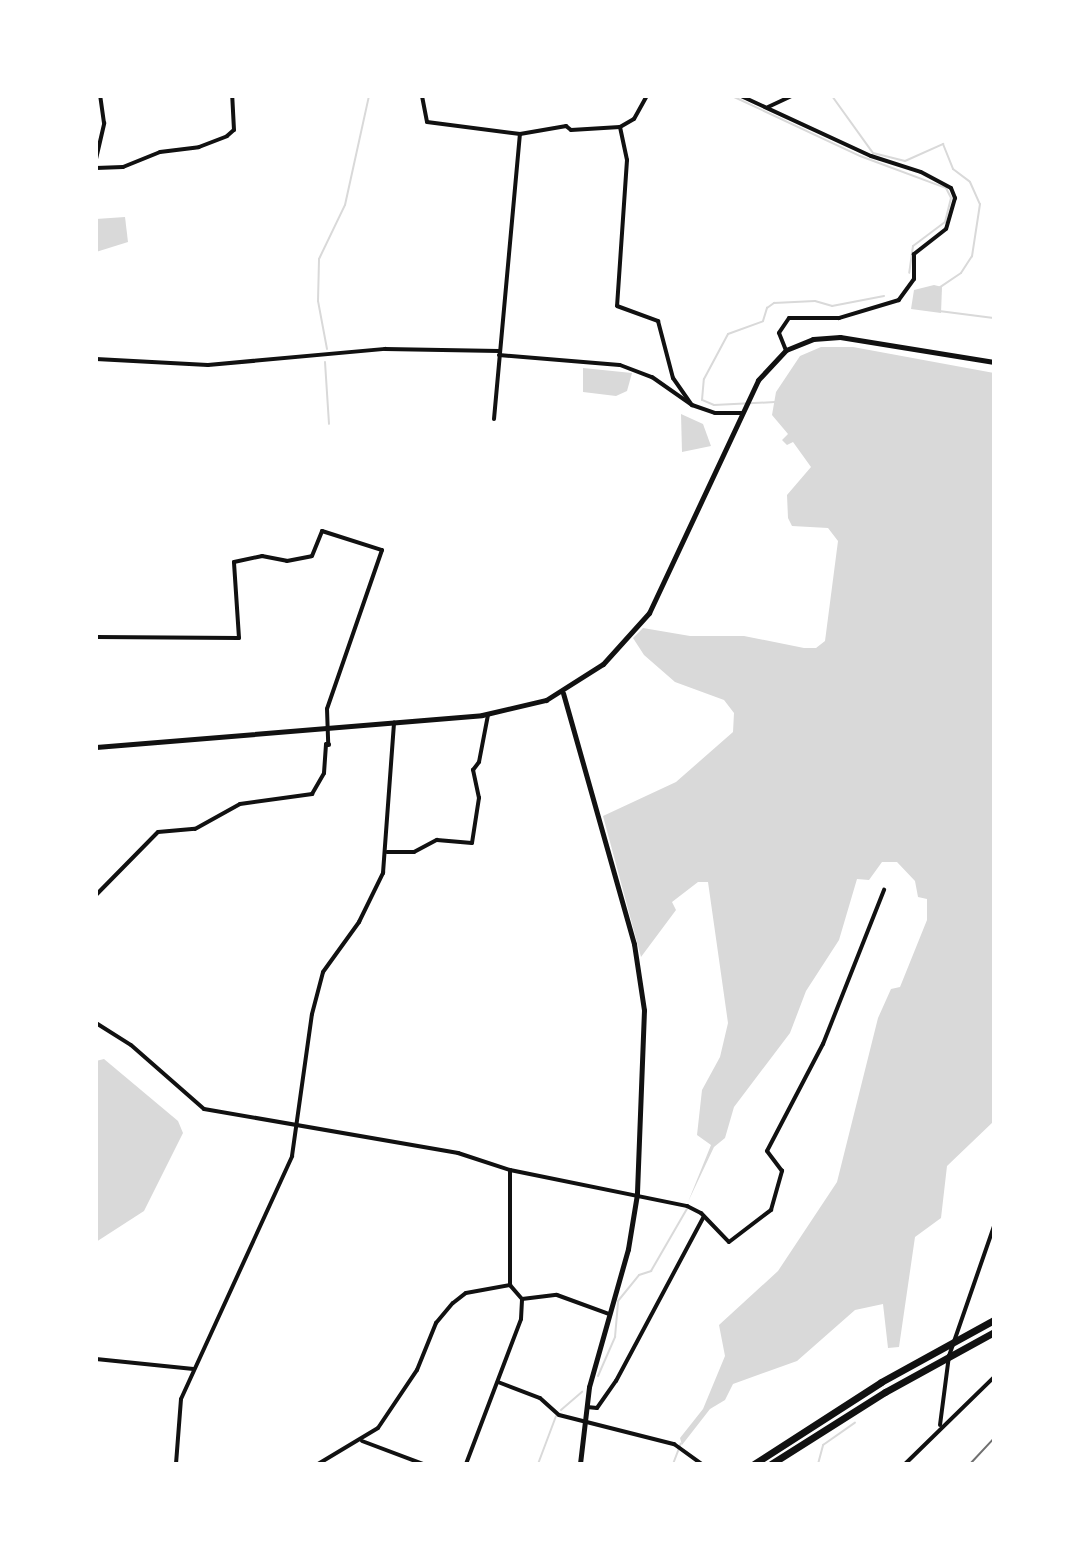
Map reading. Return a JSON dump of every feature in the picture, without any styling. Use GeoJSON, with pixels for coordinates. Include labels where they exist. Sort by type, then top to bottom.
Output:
{"type":"FeatureCollection","features":[{"type":"Feature","properties":{"kind":"highway"},"geometry":{"type":"LineString","coordinates":[[754,1464],[954,1341],[994,1320]]}},
{"type":"Feature","properties":{"kind":"highway"},"geometry":{"type":"LineString","coordinates":[[771,1464],[994,1332]]}},
{"type":"Feature","properties":{"kind":"street"},"geometry":{"type":"LineString","coordinates":[[96,159],[104,123],[100,96]]}},
{"type":"Feature","properties":{"kind":"street"},"geometry":{"type":"LineString","coordinates":[[96,168],[123,167],[160,152],[199,147],[227,136],[234,130],[232,96]]}},
{"type":"Feature","properties":{"kind":"street"},"geometry":{"type":"LineString","coordinates":[[422,96],[427,122],[520,134],[566,126],[620,127],[634,119],[647,96]]}},
{"type":"Feature","properties":{"kind":"street"},"geometry":{"type":"LineString","coordinates":[[741,96],[871,156],[939,180],[955,198],[946,229],[914,254],[914,279],[899,300],[839,318],[789,318],[779,333],[786,350]]}},
{"type":"Feature","properties":{"kind":"street"},"geometry":{"type":"LineString","coordinates":[[768,107],[792,96]]}},
{"type":"Feature","properties":{"kind":"street"},"geometry":{"type":"LineString","coordinates":[[620,127],[627,160],[617,306],[658,321],[667,364],[692,405]]}},
{"type":"Feature","properties":{"kind":"street"},"geometry":{"type":"LineString","coordinates":[[494,419],[520,134]]}},
{"type":"Feature","properties":{"kind":"street"},"geometry":{"type":"LineString","coordinates":[[96,747],[488,715],[563,693],[603,664],[649,613],[750,397],[767,367],[786,350],[813,339],[840,337],[994,362]]}},
{"type":"Feature","properties":{"kind":"street"},"geometry":{"type":"LineString","coordinates":[[96,359],[208,365],[385,349],[499,353],[620,365],[652,377],[692,405],[715,413],[743,411]]}},
{"type":"Feature","properties":{"kind":"street"},"geometry":{"type":"LineString","coordinates":[[96,637],[239,638],[234,562],[262,556],[287,561],[312,556],[322,531],[382,550],[360,624],[345,651],[327,709],[324,773],[312,794],[240,804],[195,829],[158,832],[96,895]]}},
{"type":"Feature","properties":{"kind":"street"},"geometry":{"type":"LineString","coordinates":[[563,693],[642,981],[637,1194],[587,1407],[580,1464]]}},
{"type":"Feature","properties":{"kind":"street"},"geometry":{"type":"LineString","coordinates":[[387,852],[414,852],[437,840],[472,843],[479,798],[473,770],[479,762],[488,715]]}},
{"type":"Feature","properties":{"kind":"street"},"geometry":{"type":"LineString","coordinates":[[176,1464],[176,1418],[194,1369],[292,1156],[299,1128],[309,1029],[323,972],[375,894],[387,852],[394,722]]}},
{"type":"Feature","properties":{"kind":"street"},"geometry":{"type":"LineString","coordinates":[[96,1023],[131,1045],[204,1109],[299,1128],[458,1153],[510,1170],[688,1206],[729,1242],[771,1210],[782,1171],[767,1151],[823,1044],[884,890]]}},
{"type":"Feature","properties":{"kind":"street"},"geometry":{"type":"LineString","coordinates":[[466,1464],[521,1319],[522,1299],[510,1285],[510,1170]]}},
{"type":"Feature","properties":{"kind":"street"},"geometry":{"type":"LineString","coordinates":[[587,1407],[597,1408],[616,1381],[703,1218]]}},
{"type":"Feature","properties":{"kind":"street"},"geometry":{"type":"LineString","coordinates":[[940,1425],[949,1356],[994,1226]]}},
{"type":"Feature","properties":{"kind":"street"},"geometry":{"type":"LineString","coordinates":[[318,1464],[362,1441],[383,1422],[417,1370],[443,1313],[466,1293],[510,1285]]}},
{"type":"Feature","properties":{"kind":"street"},"geometry":{"type":"LineString","coordinates":[[522,1299],[557,1295],[609,1314]]}},
{"type":"Feature","properties":{"kind":"street"},"geometry":{"type":"LineString","coordinates":[[96,1359],[194,1369]]}},
{"type":"Feature","properties":{"kind":"street"},"geometry":{"type":"LineString","coordinates":[[905,1464],[940,1425],[994,1377]]}},
{"type":"Feature","properties":{"kind":"street"},"geometry":{"type":"LineString","coordinates":[[498,1382],[584,1423],[678,1447],[702,1464]]}},
{"type":"Feature","properties":{"kind":"street"},"geometry":{"type":"LineString","coordinates":[[362,1441],[423,1464]]}},
{"type":"Feature","properties":{"kind":"shaded area"},"geometry":{"type":"Polygon","coordinates":[[[125,217],[128,242],[96,252],[96,219],[125,217]]]}},
{"type":"Feature","properties":{"kind":"shaded area"},"geometry":{"type":"Polygon","coordinates":[[[934,285],[942,287],[941,313],[911,309],[914,290],[934,285]]]}},
{"type":"Feature","properties":{"kind":"shaded area"},"geometry":{"type":"Polygon","coordinates":[[[821,347],[853,347],[994,373],[994,1121],[947,1166],[941,1218],[915,1237],[899,1347],[888,1348],[883,1304],[855,1310],[797,1361],[733,1384],[725,1400],[710,1409],[682,1445],[680,1438],[703,1409],[725,1356],[719,1325],[778,1271],[837,1182],[878,1018],[891,989],[900,987],[927,920],[927,899],[918,897],[915,881],[897,862],[882,862],[869,880],[857,879],[839,940],[806,991],[790,1033],[734,1107],[725,1138],[714,1147],[688,1202],[711,1145],[697,1135],[702,1090],[720,1057],[728,1023],[708,882],[698,882],[672,902],[676,910],[641,957],[603,816],[676,782],[733,732],[734,713],[724,700],[675,682],[644,655],[633,638],[643,628],[690,636],[744,636],[804,648],[816,648],[825,641],[838,541],[828,528],[792,526],[788,518],[787,495],[811,467],[793,442],[787,445],[782,440],[788,434],[772,415],[776,392],[800,356],[821,347]]]}},
{"type":"Feature","properties":{"kind":"shaded area"},"geometry":{"type":"Polygon","coordinates":[[[583,368],[632,373],[627,391],[616,396],[583,392],[583,368]]]}},
{"type":"Feature","properties":{"kind":"shaded area"},"geometry":{"type":"Polygon","coordinates":[[[681,414],[703,424],[711,446],[682,452],[681,414]]]}},
{"type":"Feature","properties":{"kind":"shaded area"},"geometry":{"type":"Polygon","coordinates":[[[104,1059],[178,1121],[183,1133],[144,1211],[96,1242],[96,1061],[104,1059]]]}},
{"type":"Feature","properties":{"kind":"waterway"},"geometry":{"type":"LineString","coordinates":[[327,349],[318,301],[319,259],[345,205],[369,96]]}},
{"type":"Feature","properties":{"kind":"waterway"},"geometry":{"type":"LineString","coordinates":[[732,96],[860,156],[946,188],[951,198],[945,222],[913,246],[909,273]]}},
{"type":"Feature","properties":{"kind":"waterway"},"geometry":{"type":"LineString","coordinates":[[832,96],[873,153],[905,161],[943,144],[953,169],[970,182],[980,204],[972,256],[961,273],[939,288]]}},
{"type":"Feature","properties":{"kind":"waterway"},"geometry":{"type":"LineString","coordinates":[[775,402],[714,405],[702,400],[704,379],[728,334],[763,321],[767,308],[774,303],[815,301],[832,306],[884,296]]}},
{"type":"Feature","properties":{"kind":"waterway"},"geometry":{"type":"LineString","coordinates":[[939,311],[994,318]]}},
{"type":"Feature","properties":{"kind":"waterway"},"geometry":{"type":"LineString","coordinates":[[325,362],[329,424]]}},
{"type":"Feature","properties":{"kind":"waterway"},"geometry":{"type":"LineString","coordinates":[[598,1376],[615,1337],[618,1301],[639,1275],[651,1271],[688,1207]]}},
{"type":"Feature","properties":{"kind":"waterway"},"geometry":{"type":"LineString","coordinates":[[561,1410],[582,1392]]}},
{"type":"Feature","properties":{"kind":"waterway"},"geometry":{"type":"LineString","coordinates":[[538,1464],[556,1416]]}},
{"type":"Feature","properties":{"kind":"waterway"},"geometry":{"type":"LineString","coordinates":[[818,1464],[823,1445],[855,1423]]}},
{"type":"Feature","properties":{"kind":"waterway"},"geometry":{"type":"LineString","coordinates":[[673,1464],[681,1443]]}},
{"type":"Feature","properties":{"kind":"railway"},"geometry":{"type":"LineString","coordinates":[[970,1464],[994,1438]]}}]}
